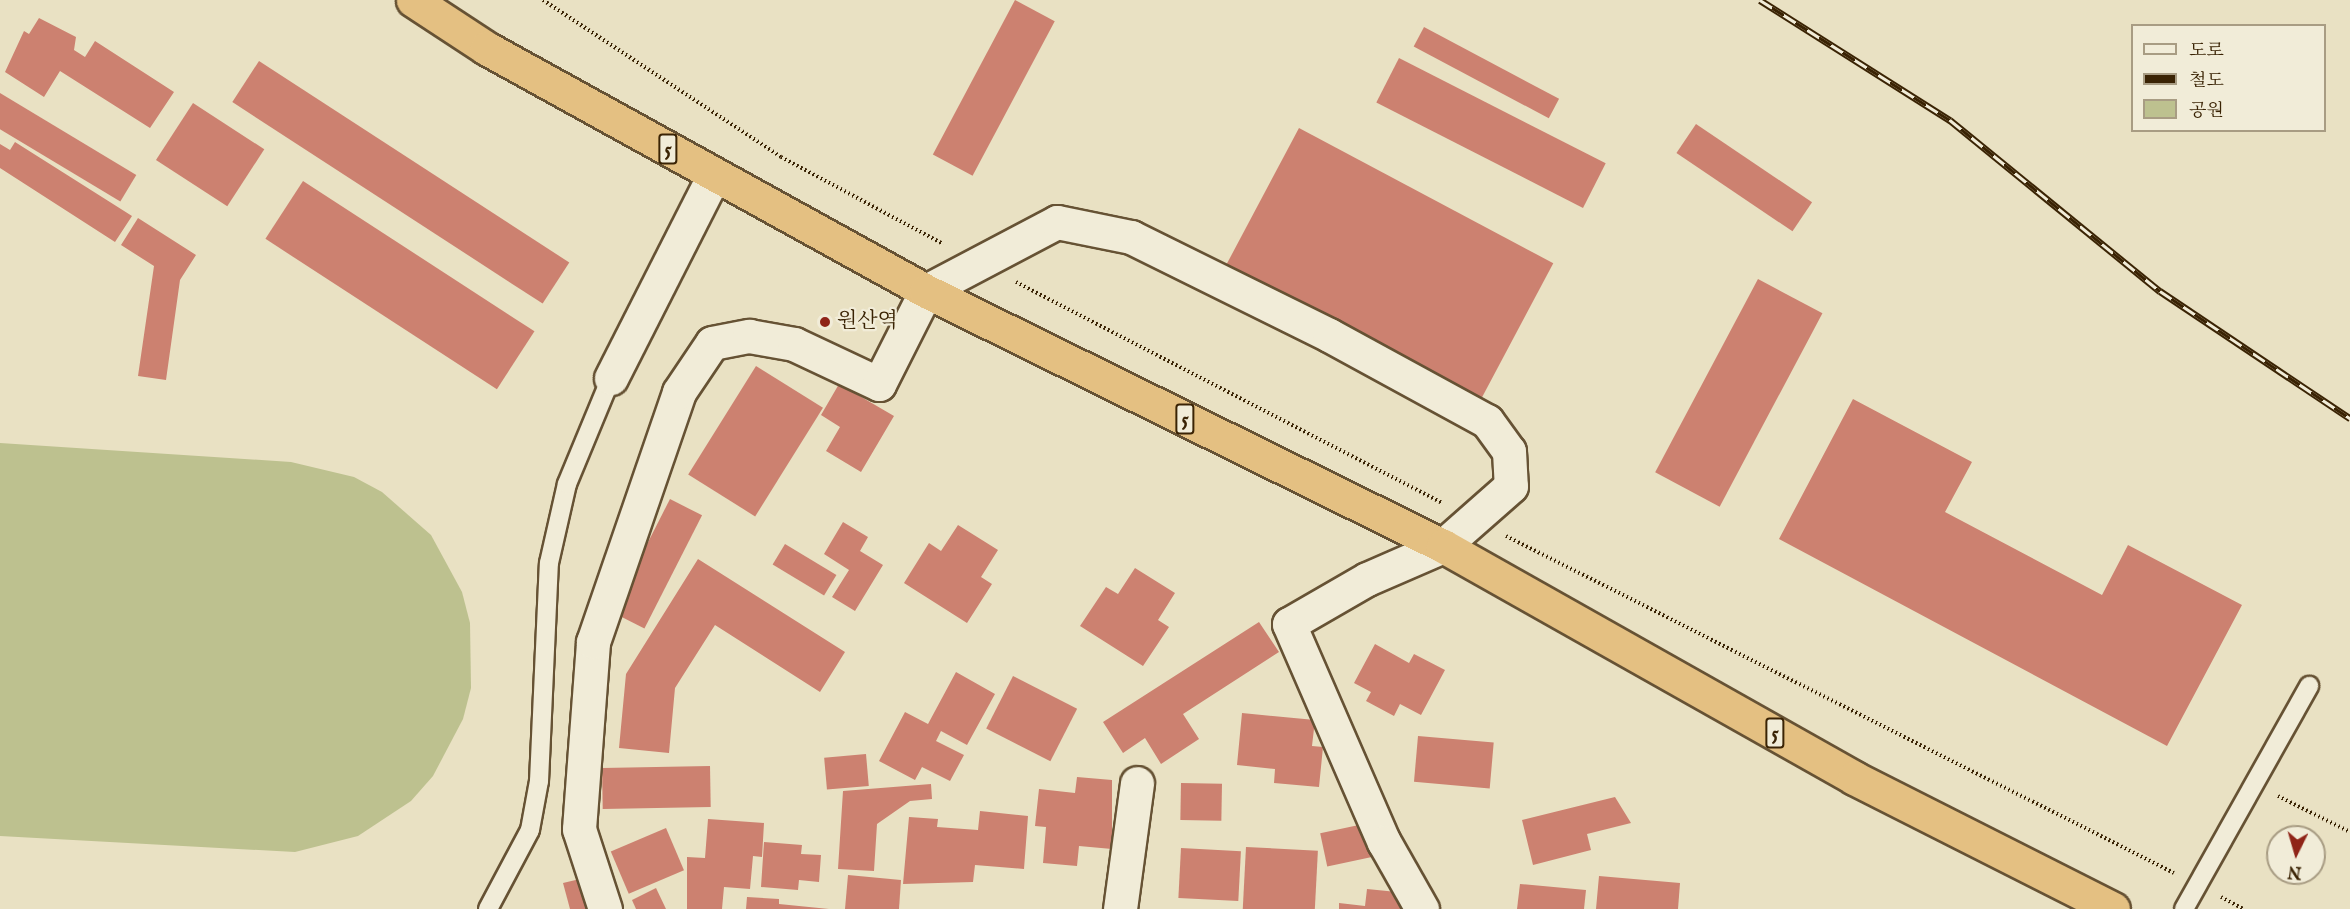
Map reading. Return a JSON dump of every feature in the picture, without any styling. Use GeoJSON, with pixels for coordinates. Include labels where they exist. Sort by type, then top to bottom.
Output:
{"type":"FeatureCollection","features":[{"type":"Feature","properties":{"kind":"highway","name":"5"},"geometry":{"type":"LineString","coordinates":[[413,0],[486,48],[926,291],[1443,546],[1854,778],[2113,909]]}},
{"type":"Feature","properties":{"kind":"street"},"geometry":{"type":"LineString","coordinates":[[611,378],[714,175]]}},
{"type":"Feature","properties":{"kind":"street"},"geometry":{"type":"LineString","coordinates":[[605,909],[579,829],[593,642],[678,392],[712,343],[749,336],[794,344],[879,384],[926,291],[1057,222],[1131,237],[1329,335],[1487,421],[1509,451],[1511,486],[1443,546],[1367,579],[1289,624],[1384,842],[1422,909]]}},
{"type":"Feature","properties":{"kind":"street"},"geometry":{"type":"LineString","coordinates":[[1120,909],[1137,783]]}},
{"type":"Feature","properties":{"kind":"lane"},"geometry":{"type":"LineString","coordinates":[[488,909],[530,830],[539,781],[549,563],[567,484],[611,378]]}},
{"type":"Feature","properties":{"kind":"lane"},"geometry":{"type":"LineString","coordinates":[[2184,909],[2309,686]]}},
{"type":"Feature","properties":{"kind":"path"},"geometry":{"type":"LineString","coordinates":[[543,0],[781,157],[979,263],[1473,519],[2244,909]]}},
{"type":"Feature","properties":{"kind":"path"},"geometry":{"type":"LineString","coordinates":[[2253,783],[2350,832]]}},
{"type":"Feature","properties":{"kind":"green space"},"geometry":{"type":"Polygon","coordinates":[[[0,443],[291,462],[354,477],[382,492],[431,535],[462,592],[470,623],[471,688],[463,719],[433,776],[411,801],[358,836],[295,852],[0,836],[0,443]]]}},
{"type":"Feature","properties":{"kind":"building"},"geometry":{"type":"Polygon","coordinates":[[[1015,0],[1055,21],[973,176],[933,155],[1015,0]]]}},
{"type":"Feature","properties":{"kind":"building"},"geometry":{"type":"Polygon","coordinates":[[[39,18],[76,37],[74,50],[85,57],[95,41],[174,92],[150,128],[60,71],[44,97],[5,72],[24,31],[29,34],[39,18]]]}},
{"type":"Feature","properties":{"kind":"building"},"geometry":{"type":"Polygon","coordinates":[[[1424,27],[1559,99],[1549,118],[1414,46],[1424,27]]]}},
{"type":"Feature","properties":{"kind":"building"},"geometry":{"type":"Polygon","coordinates":[[[1399,58],[1606,163],[1583,208],[1376,103],[1399,58]]]}},
{"type":"Feature","properties":{"kind":"building"},"geometry":{"type":"Polygon","coordinates":[[[259,61],[569,263],[543,304],[232,102],[259,61]]]}},
{"type":"Feature","properties":{"kind":"building"},"geometry":{"type":"Polygon","coordinates":[[[0,93],[136,175],[120,201],[0,129],[0,93]]]}},
{"type":"Feature","properties":{"kind":"building"},"geometry":{"type":"Polygon","coordinates":[[[193,103],[264,149],[227,206],[156,160],[193,103]]]}},
{"type":"Feature","properties":{"kind":"building"},"geometry":{"type":"Polygon","coordinates":[[[1696,124],[1812,202],[1792,231],[1676,153],[1696,124]]]}},
{"type":"Feature","properties":{"kind":"building"},"geometry":{"type":"Polygon","coordinates":[[[1299,128],[1553,263],[1475,411],[1221,275],[1299,128]]]}},
{"type":"Feature","properties":{"kind":"building"},"geometry":{"type":"Polygon","coordinates":[[[15,142],[132,216],[115,242],[0,168],[0,144],[10,150],[15,142]]]}},
{"type":"Feature","properties":{"kind":"building"},"geometry":{"type":"Polygon","coordinates":[[[303,181],[534,331],[497,389],[265,239],[303,181]]]}},
{"type":"Feature","properties":{"kind":"building"},"geometry":{"type":"Polygon","coordinates":[[[138,218],[196,255],[180,280],[166,380],[138,376],[154,266],[121,245],[138,218]]]}},
{"type":"Feature","properties":{"kind":"building"},"geometry":{"type":"Polygon","coordinates":[[[1758,279],[1822,313],[1720,507],[1655,472],[1758,279]]]}},
{"type":"Feature","properties":{"kind":"building"},"geometry":{"type":"Polygon","coordinates":[[[756,366],[823,408],[755,516],[688,475],[756,366]]]}},
{"type":"Feature","properties":{"kind":"building"},"geometry":{"type":"Polygon","coordinates":[[[839,384],[894,416],[861,472],[826,451],[840,427],[821,415],[839,384]]]}},
{"type":"Feature","properties":{"kind":"building"},"geometry":{"type":"Polygon","coordinates":[[[1853,399],[1972,462],[1945,512],[2102,595],[2128,545],[2242,605],[2167,746],[1779,539],[1853,399]]]}},
{"type":"Feature","properties":{"kind":"building"},"geometry":{"type":"Polygon","coordinates":[[[670,499],[702,515],[644,629],[612,612],[670,499]]]}},
{"type":"Feature","properties":{"kind":"building"},"geometry":{"type":"Polygon","coordinates":[[[843,522],[868,537],[860,551],[883,565],[855,611],[832,597],[849,570],[824,554],[843,522]]]}},
{"type":"Feature","properties":{"kind":"building"},"geometry":{"type":"Polygon","coordinates":[[[958,525],[998,550],[981,577],[992,584],[967,623],[904,583],[929,543],[941,551],[958,525]]]}},
{"type":"Feature","properties":{"kind":"building"},"geometry":{"type":"Polygon","coordinates":[[[785,544],[836,575],[824,595],[773,565],[785,544]]]}},
{"type":"Feature","properties":{"kind":"building"},"geometry":{"type":"Polygon","coordinates":[[[698,559],[845,652],[820,692],[715,625],[675,688],[669,753],[619,748],[626,674],[698,559]]]}},
{"type":"Feature","properties":{"kind":"building"},"geometry":{"type":"Polygon","coordinates":[[[1135,568],[1175,593],[1158,620],[1169,627],[1143,666],[1080,626],[1106,587],[1118,594],[1135,568]]]}},
{"type":"Feature","properties":{"kind":"building"},"geometry":{"type":"Polygon","coordinates":[[[1259,622],[1279,652],[1183,714],[1199,739],[1161,764],[1145,738],[1123,753],[1103,722],[1259,622]]]}},
{"type":"Feature","properties":{"kind":"building"},"geometry":{"type":"Polygon","coordinates":[[[1375,644],[1409,663],[1414,654],[1445,670],[1421,715],[1400,704],[1394,716],[1366,701],[1371,692],[1354,683],[1375,644]]]}},
{"type":"Feature","properties":{"kind":"building"},"geometry":{"type":"Polygon","coordinates":[[[956,672],[995,694],[967,745],[941,731],[936,741],[964,755],[950,781],[922,767],[915,780],[879,761],[905,712],[928,724],[956,672]]]}},
{"type":"Feature","properties":{"kind":"building"},"geometry":{"type":"Polygon","coordinates":[[[1013,676],[1077,709],[1050,761],[986,729],[1013,676]]]}},
{"type":"Feature","properties":{"kind":"building"},"geometry":{"type":"Polygon","coordinates":[[[1242,713],[1315,720],[1312,746],[1323,747],[1319,787],[1274,783],[1275,769],[1237,765],[1242,713]]]}},
{"type":"Feature","properties":{"kind":"building"},"geometry":{"type":"Polygon","coordinates":[[[1418,736],[1494,743],[1490,788],[1414,782],[1418,736]]]}},
{"type":"Feature","properties":{"kind":"building"},"geometry":{"type":"Polygon","coordinates":[[[866,754],[869,786],[827,790],[824,758],[866,754]]]}},
{"type":"Feature","properties":{"kind":"building"},"geometry":{"type":"Polygon","coordinates":[[[710,766],[711,807],[603,809],[602,768],[710,766]]]}},
{"type":"Feature","properties":{"kind":"building"},"geometry":{"type":"Polygon","coordinates":[[[1077,777],[1112,780],[1112,849],[1079,846],[1077,866],[1043,863],[1046,827],[1035,826],[1039,789],[1075,793],[1077,777]]]}},
{"type":"Feature","properties":{"kind":"building"},"geometry":{"type":"Polygon","coordinates":[[[1181,783],[1222,784],[1221,821],[1180,820],[1181,783]]]}},
{"type":"Feature","properties":{"kind":"building"},"geometry":{"type":"Polygon","coordinates":[[[931,784],[932,799],[910,801],[877,824],[874,871],[838,869],[843,791],[931,784]]]}},
{"type":"Feature","properties":{"kind":"building"},"geometry":{"type":"Polygon","coordinates":[[[1615,797],[1631,823],[1587,834],[1591,850],[1533,865],[1522,820],[1615,797]]]}},
{"type":"Feature","properties":{"kind":"building"},"geometry":{"type":"Polygon","coordinates":[[[980,811],[1028,816],[1024,869],[975,865],[973,882],[903,884],[909,817],[938,819],[937,827],[978,830],[980,811]]]}},
{"type":"Feature","properties":{"kind":"building"},"geometry":{"type":"Polygon","coordinates":[[[708,819],[764,823],[762,857],[753,856],[750,889],[724,887],[722,909],[687,909],[687,857],[705,858],[708,819]]]}},
{"type":"Feature","properties":{"kind":"building"},"geometry":{"type":"Polygon","coordinates":[[[1373,822],[1380,855],[1327,866],[1320,833],[1373,822]]]}},
{"type":"Feature","properties":{"kind":"building"},"geometry":{"type":"Polygon","coordinates":[[[666,828],[684,870],[629,894],[611,851],[666,828]]]}},
{"type":"Feature","properties":{"kind":"building"},"geometry":{"type":"Polygon","coordinates":[[[764,842],[802,845],[801,854],[821,855],[819,882],[799,880],[798,890],[761,887],[764,842]]]}},
{"type":"Feature","properties":{"kind":"building"},"geometry":{"type":"Polygon","coordinates":[[[1246,847],[1318,851],[1315,909],[1243,909],[1246,847]]]}},
{"type":"Feature","properties":{"kind":"building"},"geometry":{"type":"Polygon","coordinates":[[[1181,848],[1241,851],[1238,901],[1178,898],[1181,848]]]}},
{"type":"Feature","properties":{"kind":"building"},"geometry":{"type":"Polygon","coordinates":[[[848,875],[901,880],[899,909],[845,909],[848,875]]]}},
{"type":"Feature","properties":{"kind":"building"},"geometry":{"type":"Polygon","coordinates":[[[1599,876],[1680,883],[1678,909],[1596,909],[1599,876]]]}},
{"type":"Feature","properties":{"kind":"building"},"geometry":{"type":"Polygon","coordinates":[[[584,878],[593,909],[570,909],[563,883],[584,878]]]}},
{"type":"Feature","properties":{"kind":"building"},"geometry":{"type":"Polygon","coordinates":[[[1520,884],[1586,890],[1584,909],[1517,909],[1520,884]]]}},
{"type":"Feature","properties":{"kind":"building"},"geometry":{"type":"Polygon","coordinates":[[[656,888],[666,909],[636,909],[632,900],[656,888]]]}},
{"type":"Feature","properties":{"kind":"building"},"geometry":{"type":"Polygon","coordinates":[[[1367,889],[1407,893],[1405,909],[1339,909],[1339,903],[1365,906],[1367,889]]]}},
{"type":"Feature","properties":{"kind":"building"},"geometry":{"type":"Polygon","coordinates":[[[747,897],[779,899],[779,904],[829,909],[746,909],[747,897]]]}},
{"type":"Feature","properties":{"kind":"railway"},"geometry":{"type":"LineString","coordinates":[[1760,0],[1950,120],[2160,291],[2350,418]]}},
{"type":"Feature","properties":{"kind":"place","name":"원산역"},"geometry":{"type":"Point","coordinates":[825,322]}}]}
